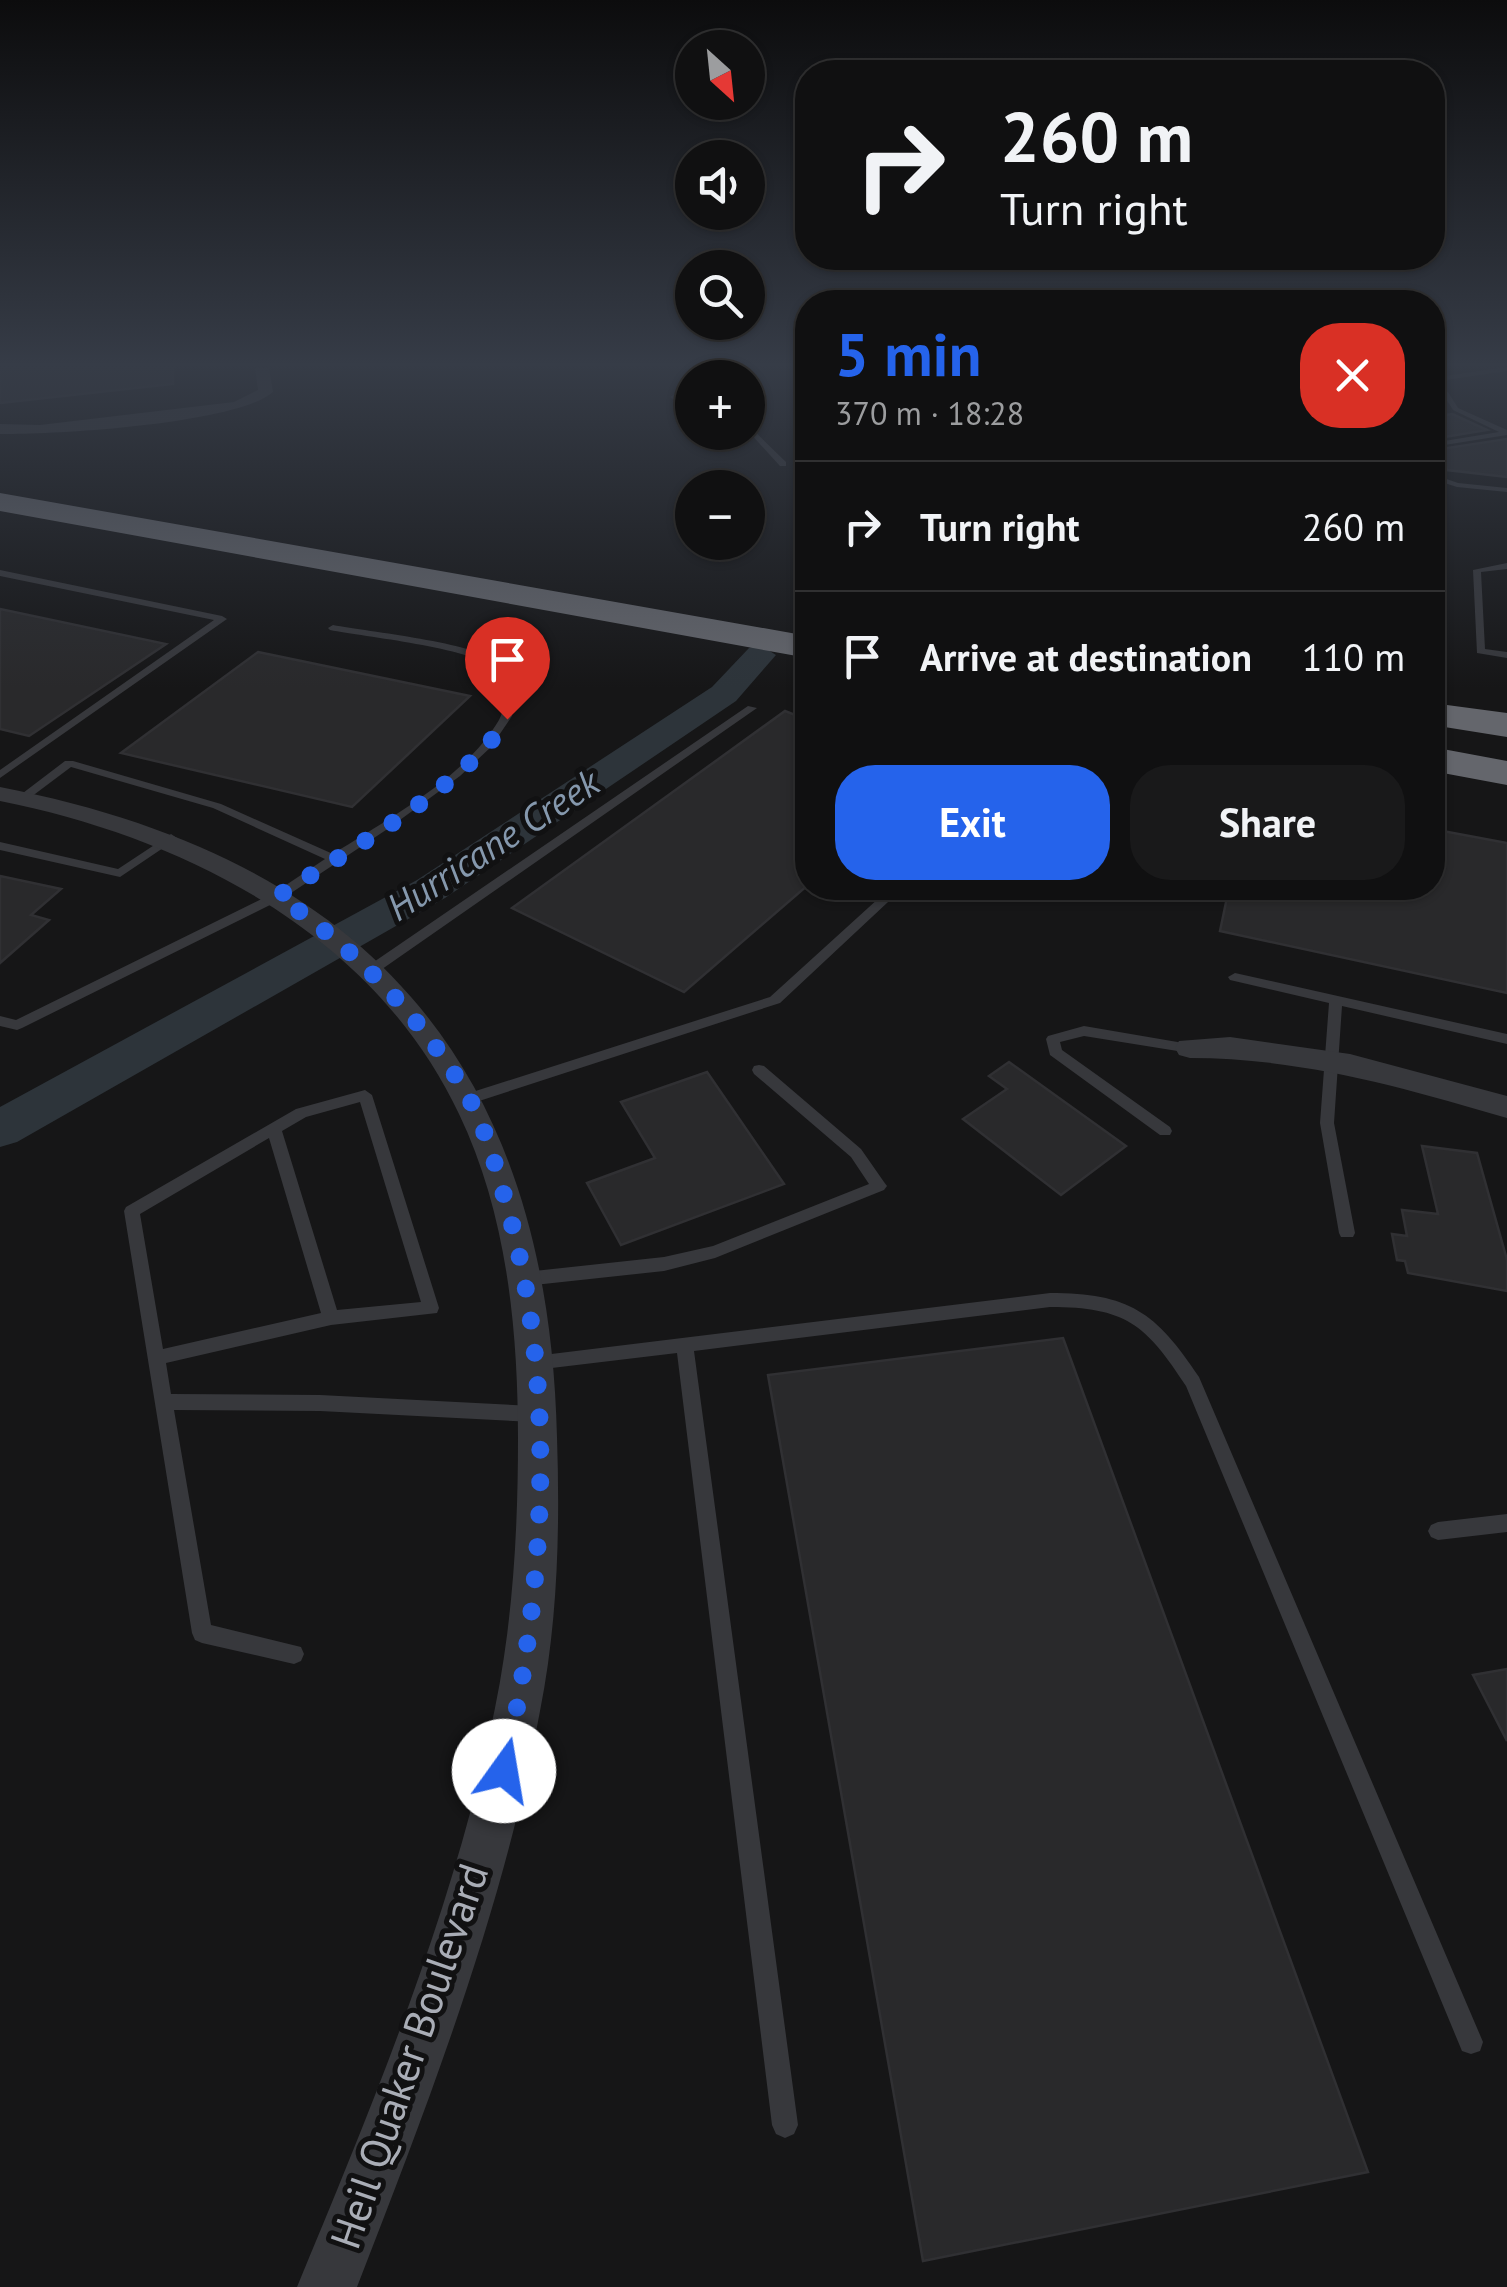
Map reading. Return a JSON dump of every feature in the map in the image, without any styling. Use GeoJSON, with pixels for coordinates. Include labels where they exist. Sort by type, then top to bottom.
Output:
{"type":"FeatureCollection","features":[{"type":"Feature","properties":{"kind":"highway"},"geometry":{"type":"LineString","coordinates":[[0,478],[795,617]]}},
{"type":"Feature","properties":{"kind":"highway"},"geometry":{"type":"LineString","coordinates":[[0,502],[795,645]]}},
{"type":"Feature","properties":{"kind":"highway"},"geometry":{"type":"LineString","coordinates":[[1445,716],[1507,725]]}},
{"type":"Feature","properties":{"kind":"highway"},"geometry":{"type":"LineString","coordinates":[[1445,725],[1507,736]]}},
{"type":"Feature","properties":{"kind":"highway"},"geometry":{"type":"LineString","coordinates":[[1445,762],[1507,773]]}},
{"type":"Feature","properties":{"kind":"street","name":"Heil Quaker Boulevard"},"geometry":{"type":"LineString","coordinates":[[11,796],[113,818],[171,838],[278,896],[350,952],[425,1035],[468,1099],[494,1159],[524,1278],[536,1363],[538,1414],[534,1588],[518,1708],[504,1771],[430,2016],[326,2287]]}},
{"type":"Feature","properties":{"kind":"street"},"geometry":{"type":"LineString","coordinates":[[1190,1048],[1246,1046],[1330,1060],[1507,1106]]}},
{"type":"Feature","properties":{"kind":"lane"},"geometry":{"type":"LineString","coordinates":[[1445,481],[1507,490]]}},
{"type":"Feature","properties":{"kind":"lane"},"geometry":{"type":"LineString","coordinates":[[1507,566],[1477,570],[1480,651],[1507,656]]}},
{"type":"Feature","properties":{"kind":"lane"},"geometry":{"type":"LineString","coordinates":[[0,574],[222,618],[18,758],[0,775]]}},
{"type":"Feature","properties":{"kind":"lane"},"geometry":{"type":"LineString","coordinates":[[0,1021],[17,1025],[278,896],[479,754],[500,732],[514,700],[505,674],[484,659],[333,628]]}},
{"type":"Feature","properties":{"kind":"lane"},"geometry":{"type":"LineString","coordinates":[[350,952],[752,708]]}},
{"type":"Feature","properties":{"kind":"lane"},"geometry":{"type":"LineString","coordinates":[[0,754],[18,758]]}},
{"type":"Feature","properties":{"kind":"lane"},"geometry":{"type":"LineString","coordinates":[[11,796],[70,762],[216,806],[334,859]]}},
{"type":"Feature","properties":{"kind":"lane"},"geometry":{"type":"LineString","coordinates":[[0,846],[120,873],[171,838]]}},
{"type":"Feature","properties":{"kind":"lane"},"geometry":{"type":"LineString","coordinates":[[468,1099],[775,1000],[885,900]]}},
{"type":"Feature","properties":{"kind":"lane"},"geometry":{"type":"LineString","coordinates":[[1235,977],[1507,1039]]}},
{"type":"Feature","properties":{"kind":"lane"},"geometry":{"type":"LineString","coordinates":[[1336,1000],[1327,1123],[1347,1233]]}},
{"type":"Feature","properties":{"kind":"lane"},"geometry":{"type":"LineString","coordinates":[[1165,1132],[1054,1052],[1053,1040],[1084,1031],[1190,1048]]}},
{"type":"Feature","properties":{"kind":"lane"},"geometry":{"type":"LineString","coordinates":[[524,1278],[664,1264],[715,1252],[880,1186],[856,1153],[760,1070]]}},
{"type":"Feature","properties":{"kind":"lane"},"geometry":{"type":"LineString","coordinates":[[156,1358],[331,1318],[431,1308],[365,1095],[301,1113],[132,1211],[156,1358],[202,1633],[294,1654]]}},
{"type":"Feature","properties":{"kind":"lane"},"geometry":{"type":"LineString","coordinates":[[274,1128],[331,1318]]}},
{"type":"Feature","properties":{"kind":"lane"},"geometry":{"type":"LineString","coordinates":[[536,1363],[1050,1300],[1111,1304],[1155,1328],[1193,1382],[1470,2042]]}},
{"type":"Feature","properties":{"kind":"lane"},"geometry":{"type":"LineString","coordinates":[[685,1346],[784,2125]]}},
{"type":"Feature","properties":{"kind":"lane"},"geometry":{"type":"LineString","coordinates":[[164,1402],[320,1402],[538,1414]]}},
{"type":"Feature","properties":{"kind":"lane"},"geometry":{"type":"LineString","coordinates":[[1438,1530],[1507,1522]]}},
{"type":"Feature","properties":{"kind":"building"},"geometry":{"type":"Polygon","coordinates":[[[0,609],[166,644],[29,736],[0,729],[0,609]]]}},
{"type":"Feature","properties":{"kind":"building"},"geometry":{"type":"Polygon","coordinates":[[[258,652],[470,696],[352,807],[121,753],[258,652]]]}},
{"type":"Feature","properties":{"kind":"building"},"geometry":{"type":"Polygon","coordinates":[[[785,711],[795,715],[795,896],[684,992],[512,908],[785,711]]]}},
{"type":"Feature","properties":{"kind":"building"},"geometry":{"type":"Polygon","coordinates":[[[1445,831],[1507,843],[1507,993],[1220,931],[1226,900],[1445,900],[1445,831]]]}},
{"type":"Feature","properties":{"kind":"building"},"geometry":{"type":"Polygon","coordinates":[[[0,876],[61,889],[31,915],[49,920],[0,963],[0,876]]]}},
{"type":"Feature","properties":{"kind":"building"},"geometry":{"type":"Polygon","coordinates":[[[1009,1062],[1126,1146],[1061,1195],[963,1119],[1007,1089],[989,1076],[1009,1062]]]}},
{"type":"Feature","properties":{"kind":"building"},"geometry":{"type":"Polygon","coordinates":[[[707,1072],[784,1184],[621,1245],[587,1183],[655,1158],[621,1102],[707,1072]]]}},
{"type":"Feature","properties":{"kind":"building"},"geometry":{"type":"Polygon","coordinates":[[[1422,1146],[1477,1153],[1507,1260],[1507,1291],[1408,1273],[1405,1261],[1397,1260],[1392,1234],[1407,1236],[1402,1210],[1438,1214],[1422,1146]]]}},
{"type":"Feature","properties":{"kind":"building"},"geometry":{"type":"Polygon","coordinates":[[[1063,1338],[1368,2172],[923,2261],[768,1375],[1063,1338]]]}},
{"type":"Feature","properties":{"kind":"building"},"geometry":{"type":"Polygon","coordinates":[[[1507,1669],[1507,1741],[1473,1675],[1507,1669]]]}},
{"type":"Feature","properties":{"kind":"waterway","name":"Hurricane Creek"},"geometry":{"type":"LineString","coordinates":[[0,1129],[431,889],[724,694],[760,655]]}},
{"type":"Feature","properties":{"kind":"route"},"geometry":{"type":"LineString","coordinates":[[504,1771],[527,1648],[538,1509],[536,1363],[518,1245],[494,1159],[462,1087],[425,1035],[370,971],[330,934],[278,896],[433,791],[479,754],[507,719]]}}]}
